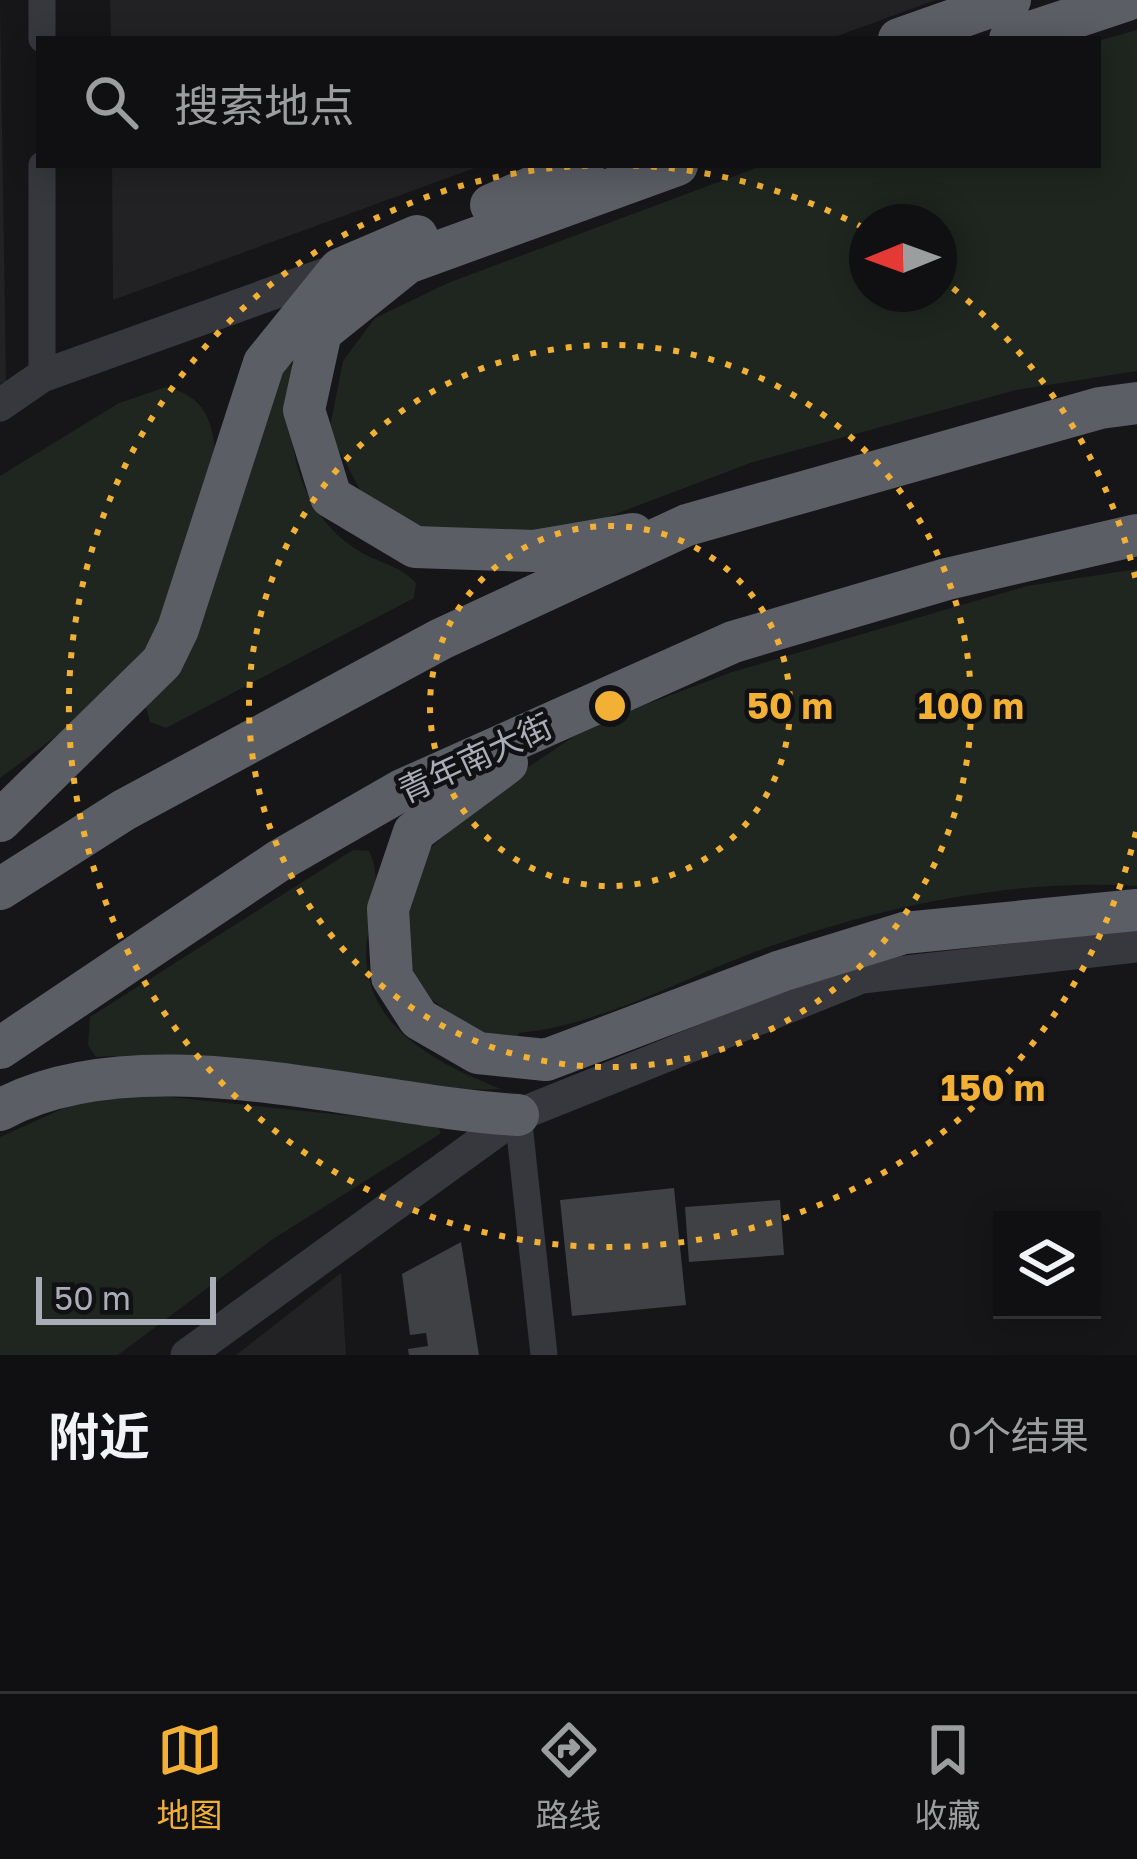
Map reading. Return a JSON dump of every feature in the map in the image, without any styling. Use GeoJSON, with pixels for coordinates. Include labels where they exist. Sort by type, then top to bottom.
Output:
{"type":"FeatureCollection","features":[{"type":"Feature","properties":{"kind":"highway"},"geometry":{"type":"LineString","coordinates":[[908,36],[1010,0]]}},
{"type":"Feature","properties":{"kind":"highway"},"geometry":{"type":"LineString","coordinates":[[1019,36],[1127,0]]}},
{"type":"Feature","properties":{"kind":"highway"},"geometry":{"type":"LineString","coordinates":[[0,821],[162,662],[178,629],[264,363],[340,269],[577,168]]}},
{"type":"Feature","properties":{"kind":"highway"},"geometry":{"type":"LineString","coordinates":[[669,168],[407,263],[322,332],[304,410],[331,496],[415,547],[534,551],[687,525],[1100,408],[1137,403]]}},
{"type":"Feature","properties":{"kind":"highway"},"geometry":{"type":"LineString","coordinates":[[0,889],[124,810],[441,639],[687,525]]}},
{"type":"Feature","properties":{"kind":"highway","name":"青年南大街"},"geometry":{"type":"LineString","coordinates":[[0,1048],[280,860],[402,790],[734,642],[946,579],[1137,535]]}},
{"type":"Feature","properties":{"kind":"highway"},"geometry":{"type":"LineString","coordinates":[[580,711],[414,832],[388,910],[392,977],[419,1019],[478,1053],[546,1060],[781,971],[904,933],[1137,910]]}},
{"type":"Feature","properties":{"kind":"highway"},"geometry":{"type":"LineString","coordinates":[[0,1110],[56,1087],[150,1074],[518,1115]]}},
{"type":"Feature","properties":{"kind":"street"},"geometry":{"type":"LineString","coordinates":[[42,0],[42,36]]}},
{"type":"Feature","properties":{"kind":"street"},"geometry":{"type":"LineString","coordinates":[[42,168],[42,376]]}},
{"type":"Feature","properties":{"kind":"street"},"geometry":{"type":"LineString","coordinates":[[0,405],[42,376],[340,269]]}},
{"type":"Feature","properties":{"kind":"street"},"geometry":{"type":"LineString","coordinates":[[187,1355],[518,1115],[862,977],[1137,946]]}},
{"type":"Feature","properties":{"kind":"street"},"geometry":{"type":"LineString","coordinates":[[518,1115],[544,1355]]}},
{"type":"Feature","properties":{"kind":"shaded area"},"geometry":{"type":"Polygon","coordinates":[[[0,0],[6,381],[0,384],[0,0]]]}},
{"type":"Feature","properties":{"kind":"shaded area"},"geometry":{"type":"Polygon","coordinates":[[[110,0],[936,0],[837,36],[111,36],[110,0]]]}},
{"type":"Feature","properties":{"kind":"shaded area"},"geometry":{"type":"Polygon","coordinates":[[[1137,30],[1137,371],[1016,390],[753,462],[576,529],[430,536],[364,497],[329,432],[343,361],[375,318],[448,283],[756,168],[1101,168],[1101,40],[1137,30]]]}},
{"type":"Feature","properties":{"kind":"shaded area"},"geometry":{"type":"Polygon","coordinates":[[[112,168],[475,168],[113,300],[112,168]]]}},
{"type":"Feature","properties":{"kind":"shaded area"},"geometry":{"type":"Polygon","coordinates":[[[286,361],[294,368],[293,445],[307,493],[337,534],[416,583],[414,598],[166,728],[150,722],[146,707],[286,361]]]}},
{"type":"Feature","properties":{"kind":"shaded area"},"geometry":{"type":"Polygon","coordinates":[[[166,387],[202,408],[215,449],[157,639],[70,726],[0,778],[0,476],[119,403],[166,387]]]}},
{"type":"Feature","properties":{"kind":"shaded area"},"geometry":{"type":"Polygon","coordinates":[[[1137,569],[1137,886],[991,892],[844,922],[752,953],[608,1012],[519,1033],[518,1042],[468,1027],[431,999],[412,969],[406,910],[426,852],[506,782],[591,725],[732,672],[1027,586],[1137,569]]]}},
{"type":"Feature","properties":{"kind":"shaded area"},"geometry":{"type":"Polygon","coordinates":[[[353,850],[369,851],[375,871],[367,964],[373,991],[386,1014],[425,1051],[501,1089],[399,1085],[198,1059],[96,1057],[88,1045],[90,1017],[353,850]]]}},
{"type":"Feature","properties":{"kind":"shaded area"},"geometry":{"type":"Polygon","coordinates":[[[141,1094],[439,1125],[440,1134],[273,1239],[118,1355],[0,1355],[0,1137],[82,1100],[141,1094]]]}},
{"type":"Feature","properties":{"kind":"shaded area"},"geometry":{"type":"Polygon","coordinates":[[[341,1273],[346,1355],[236,1355],[341,1273]]]}},
{"type":"Feature","properties":{"kind":"building"},"geometry":{"type":"Polygon","coordinates":[[[674,1188],[686,1305],[572,1316],[560,1200],[674,1188]]]}},
{"type":"Feature","properties":{"kind":"building"},"geometry":{"type":"Polygon","coordinates":[[[780,1200],[784,1255],[689,1262],[685,1207],[780,1200]]]}},
{"type":"Feature","properties":{"kind":"building"},"geometry":{"type":"Polygon","coordinates":[[[461,1242],[479,1355],[409,1355],[408,1349],[428,1346],[426,1333],[410,1335],[402,1274],[461,1242]]]}}]}
